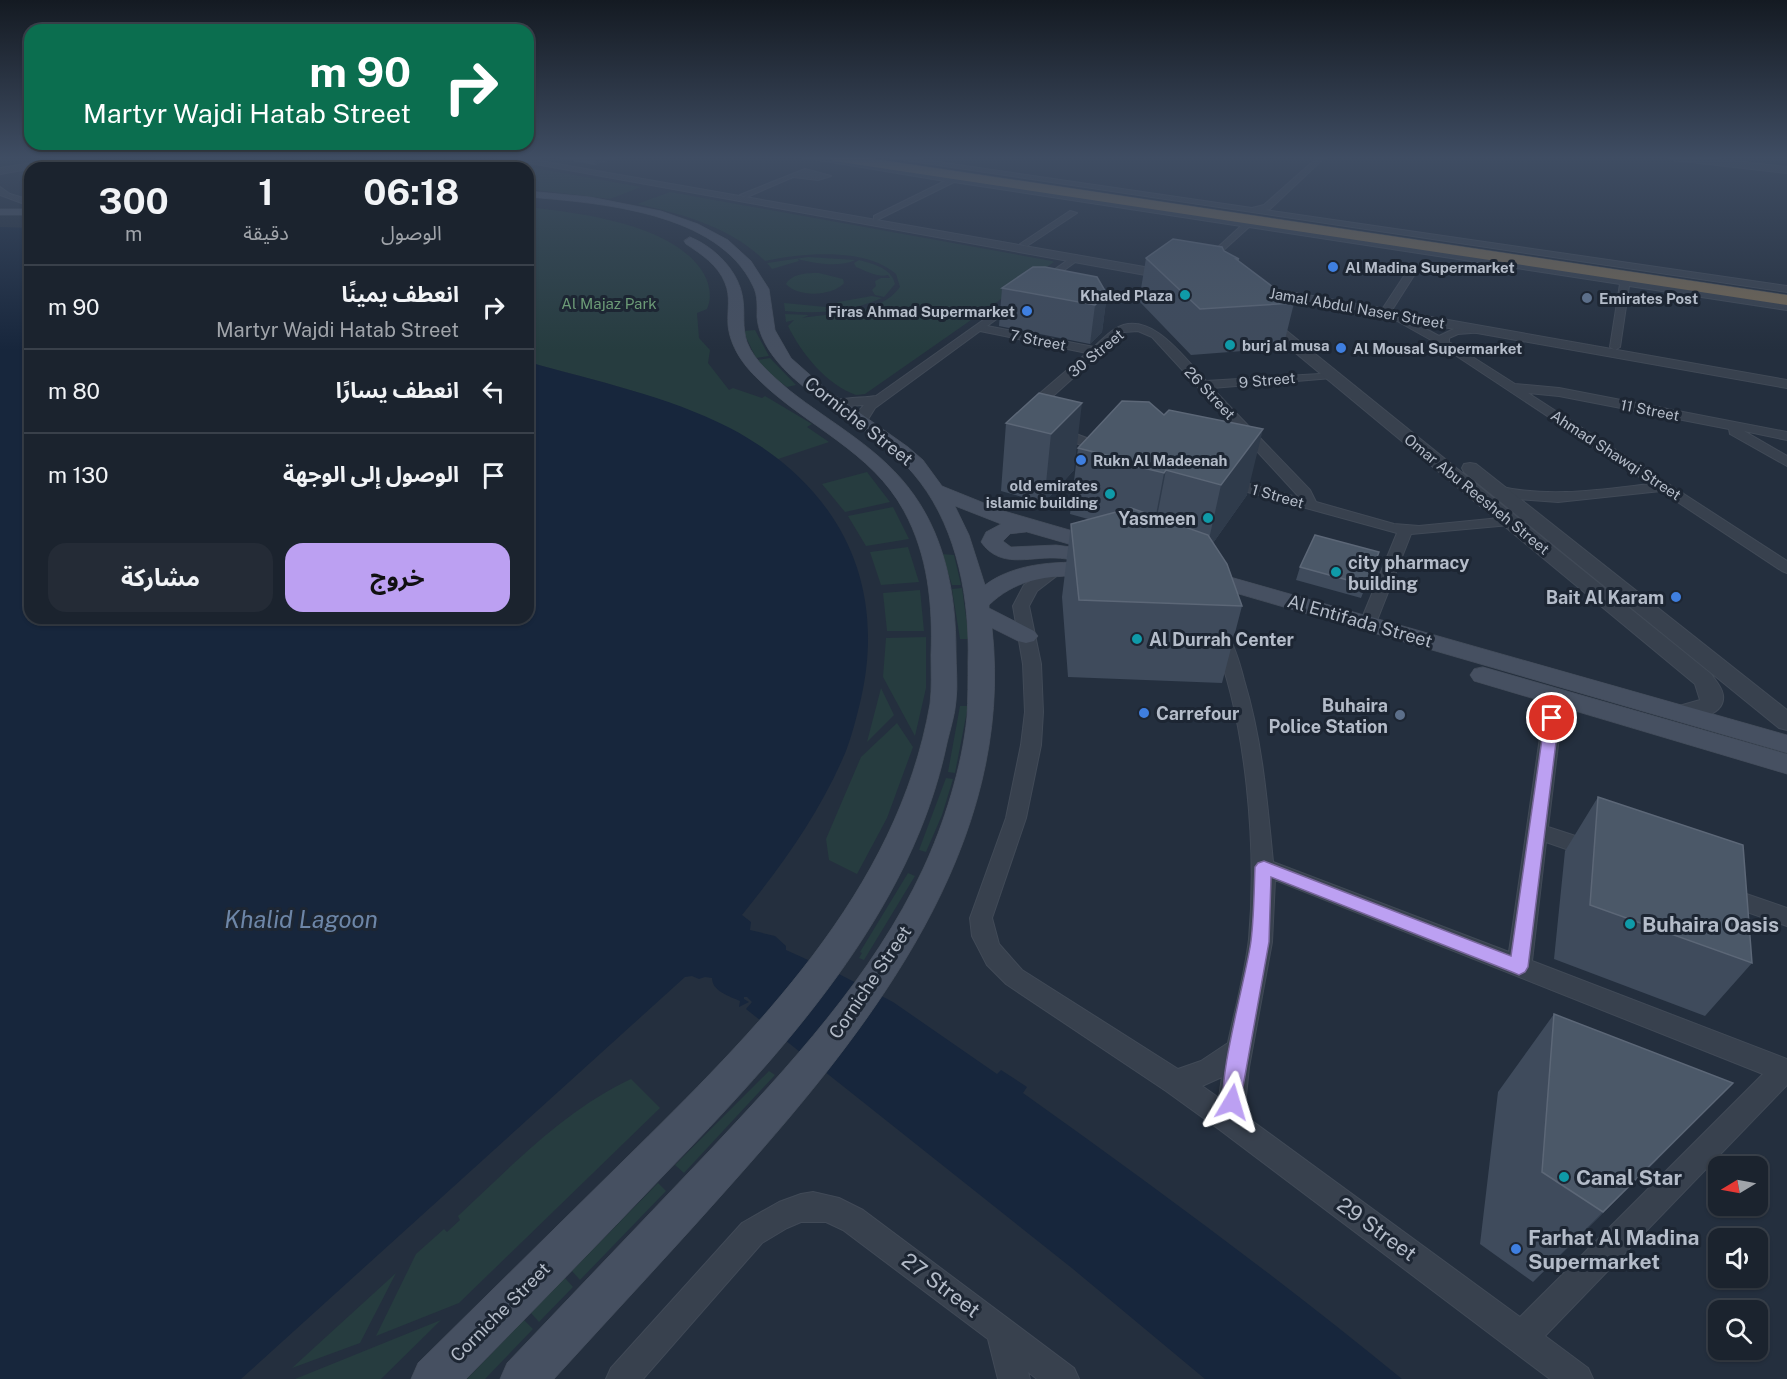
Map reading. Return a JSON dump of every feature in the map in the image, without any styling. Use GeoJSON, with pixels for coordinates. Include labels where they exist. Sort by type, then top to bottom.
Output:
{"type":"FeatureCollection","features":[{"type":"Feature","properties":{"kind":"highway"},"geometry":{"type":"LineString","coordinates":[[1263,221],[1787,300]]}},
{"type":"Feature","properties":{"kind":"highway"},"geometry":{"type":"LineString","coordinates":[[1289,221],[1315,229]]}},
{"type":"Feature","properties":{"kind":"highway"},"geometry":{"type":"LineString","coordinates":[[1300,221],[1787,294]]}},
{"type":"Feature","properties":{"kind":"highway"},"geometry":{"type":"LineString","coordinates":[[1421,240],[1444,238]]}},
{"type":"Feature","properties":{"kind":"main road","name":"Corniche Street"},"geometry":{"type":"LineString","coordinates":[[434,1379],[719,1092],[796,1004],[855,924],[876,888],[909,822],[924,781],[937,733],[946,657],[941,590],[937,569],[915,512],[892,480],[864,452],[779,390],[752,363],[738,338],[734,290],[726,272],[716,260],[686,239],[639,221]]}},
{"type":"Feature","properties":{"kind":"main road","name":"Corniche Street"},"geometry":{"type":"LineString","coordinates":[[523,1379],[792,1088],[854,1011],[900,944],[943,857],[969,780],[981,712],[982,662],[978,607],[971,570],[957,532],[936,490],[906,455],[861,421],[832,403],[796,372],[774,346],[767,329],[763,294],[752,269],[726,245],[676,221]]}},
{"type":"Feature","properties":{"kind":"main road"},"geometry":{"type":"LineString","coordinates":[[716,260],[724,262],[733,272],[743,273],[752,269]]}},
{"type":"Feature","properties":{"kind":"main road"},"geometry":{"type":"LineString","coordinates":[[936,490],[963,504],[1029,526],[1123,564]]}},
{"type":"Feature","properties":{"kind":"main road"},"geometry":{"type":"LineString","coordinates":[[1029,526],[999,531],[993,536],[992,542],[997,548],[1007,553],[1063,552],[1123,564]]}},
{"type":"Feature","properties":{"kind":"main road"},"geometry":{"type":"LineString","coordinates":[[1026,636],[978,607],[994,588],[1010,579],[1055,571],[1123,564]]}},
{"type":"Feature","properties":{"kind":"main road","name":"Al Entifada Street"},"geometry":{"type":"LineString","coordinates":[[1787,744],[1368,623],[1181,578],[1555,696],[1787,764]]}},
{"type":"Feature","properties":{"kind":"street"},"geometry":{"type":"LineString","coordinates":[[864,221],[1186,276],[895,221]]}},
{"type":"Feature","properties":{"kind":"street"},"geometry":{"type":"LineString","coordinates":[[986,243],[990,241],[1024,244],[1060,221]]}},
{"type":"Feature","properties":{"kind":"street"},"geometry":{"type":"LineString","coordinates":[[1223,221],[1247,225],[1263,221]]}},
{"type":"Feature","properties":{"kind":"street"},"geometry":{"type":"LineString","coordinates":[[1296,221],[1625,283],[1787,307]]}},
{"type":"Feature","properties":{"kind":"street"},"geometry":{"type":"LineString","coordinates":[[1306,221],[1444,238],[1787,289]]}},
{"type":"Feature","properties":{"kind":"street"},"geometry":{"type":"LineString","coordinates":[[1200,268],[1247,225]]}},
{"type":"Feature","properties":{"kind":"street"},"geometry":{"type":"LineString","coordinates":[[902,228],[942,230]]}},
{"type":"Feature","properties":{"kind":"street"},"geometry":{"type":"LineString","coordinates":[[861,421],[867,408],[1075,258]]}},
{"type":"Feature","properties":{"kind":"street"},"geometry":{"type":"LineString","coordinates":[[1391,311],[1414,266]]}},
{"type":"Feature","properties":{"kind":"street"},"geometry":{"type":"LineString","coordinates":[[1615,347],[1625,283]]}},
{"type":"Feature","properties":{"kind":"street","name":"Jamal Abdul Naser Street"},"geometry":{"type":"LineString","coordinates":[[1246,292],[1391,311],[1480,330],[1787,384]]}},
{"type":"Feature","properties":{"kind":"street","name":"Jamal Abdul Naser Street"},"geometry":{"type":"LineString","coordinates":[[1246,292],[1391,311],[1787,377]]}},
{"type":"Feature","properties":{"kind":"street","name":"Omar Abu Reesheh Street"},"geometry":{"type":"LineString","coordinates":[[1246,292],[1288,339],[1334,369],[1497,490],[1787,722]]}},
{"type":"Feature","properties":{"kind":"street","name":"Omar Abu Reesheh Street"},"geometry":{"type":"LineString","coordinates":[[1290,296],[1271,298],[1264,304],[1334,369],[1510,521],[1703,679],[1709,687],[1711,702],[1706,708],[1680,713]]}},
{"type":"Feature","properties":{"kind":"street","name":"Ahmad Shawqi Street"},"geometry":{"type":"LineString","coordinates":[[1391,311],[1444,342],[1787,568]]}},
{"type":"Feature","properties":{"kind":"street","name":"7 Street"},"geometry":{"type":"LineString","coordinates":[[980,328],[1096,351]]}},
{"type":"Feature","properties":{"kind":"street","name":"30 Street"},"geometry":{"type":"LineString","coordinates":[[1115,451],[1076,438],[1043,418],[1037,409],[1042,398],[1124,328],[1145,329],[1156,335]]}},
{"type":"Feature","properties":{"kind":"street"},"geometry":{"type":"LineString","coordinates":[[1444,342],[1444,337],[1450,333],[1480,330]]}},
{"type":"Feature","properties":{"kind":"street","name":"26 Street"},"geometry":{"type":"LineString","coordinates":[[1156,335],[1305,493],[1311,506]]}},
{"type":"Feature","properties":{"kind":"street"},"geometry":{"type":"LineString","coordinates":[[1642,358],[1712,366],[1706,363]]}},
{"type":"Feature","properties":{"kind":"street","name":"9 Street"},"geometry":{"type":"LineString","coordinates":[[1203,385],[1334,369]]}},
{"type":"Feature","properties":{"kind":"street","name":"11 Street"},"geometry":{"type":"LineString","coordinates":[[1513,388],[1558,393],[1787,436]]}},
{"type":"Feature","properties":{"kind":"street"},"geometry":{"type":"LineString","coordinates":[[832,403],[857,403],[880,399]]}},
{"type":"Feature","properties":{"kind":"street"},"geometry":{"type":"LineString","coordinates":[[1727,424],[1787,462]]}},
{"type":"Feature","properties":{"kind":"street","name":"1 Street"},"geometry":{"type":"LineString","coordinates":[[1215,479],[1405,530],[1510,521]]}},
{"type":"Feature","properties":{"kind":"street"},"geometry":{"type":"LineString","coordinates":[[1497,490],[1521,496],[1545,498],[1664,487]]}},
{"type":"Feature","properties":{"kind":"street"},"geometry":{"type":"LineString","coordinates":[[1529,515],[1532,505],[1545,498]]}},
{"type":"Feature","properties":{"kind":"street"},"geometry":{"type":"LineString","coordinates":[[1368,623],[1405,530]]}},
{"type":"Feature","properties":{"kind":"street"},"geometry":{"type":"LineString","coordinates":[[1544,549],[1566,558],[1614,594],[1629,596]]}},
{"type":"Feature","properties":{"kind":"street"},"geometry":{"type":"LineString","coordinates":[[1055,571],[1030,588],[1023,599],[1021,612],[1032,671],[1034,712],[1031,745],[1016,818],[981,918],[981,933],[988,949],[999,964],[1014,977],[1175,1082],[1211,1070],[1227,1061],[1241,1047]]}},
{"type":"Feature","properties":{"kind":"street"},"geometry":{"type":"LineString","coordinates":[[1212,620],[1229,657],[1242,703],[1255,780],[1264,867],[1260,942],[1236,1067],[1230,1121]]}},
{"type":"Feature","properties":{"kind":"street"},"geometry":{"type":"LineString","coordinates":[[1519,967],[1555,696]]}},
{"type":"Feature","properties":{"kind":"street"},"geometry":{"type":"LineString","coordinates":[[1537,831],[1612,856]]}},
{"type":"Feature","properties":{"kind":"street"},"geometry":{"type":"LineString","coordinates":[[1264,867],[1786,1070],[1522,1337]]}},
{"type":"Feature","properties":{"kind":"street"},"geometry":{"type":"LineString","coordinates":[[1706,888],[1787,917]]}},
{"type":"Feature","properties":{"kind":"street","name":"29 Street"},"geometry":{"type":"LineString","coordinates":[[1175,1082],[1577,1379]]}},
{"type":"Feature","properties":{"kind":"street","name":"27 Street"},"geometry":{"type":"LineString","coordinates":[[622,1379],[752,1233],[771,1220],[791,1211],[812,1206],[834,1210],[853,1220],[1063,1379]]}},
{"type":"Feature","properties":{"kind":"street"},"geometry":{"type":"LineString","coordinates":[[1001,1330],[1014,1379]]}},
{"type":"Feature","properties":{"kind":"green space","name":"Al Majaz Park"},"geometry":{"type":"Polygon","coordinates":[[[534,221],[614,221],[649,232],[672,243],[690,257],[704,274],[710,296],[707,309],[697,313],[699,338],[710,350],[708,363],[729,390],[733,388],[762,398],[765,396],[812,424],[807,427],[829,442],[778,459],[750,440],[720,424],[689,410],[626,389],[534,364],[534,221]]]}},
{"type":"Feature","properties":{"kind":"green space"},"geometry":{"type":"Polygon","coordinates":[[[699,221],[833,221],[1054,262],[865,394],[856,395],[835,384],[816,367],[800,347],[788,326],[794,320],[786,322],[785,314],[809,315],[802,318],[868,308],[891,296],[900,287],[896,274],[868,259],[833,254],[814,254],[765,261],[738,240],[699,221]]]}},
{"type":"Feature","properties":{"kind":"green space"},"geometry":{"type":"Polygon","coordinates":[[[808,257],[855,260],[834,264],[798,259],[799,261],[772,269],[767,263],[808,257]]]}},
{"type":"Feature","properties":{"kind":"green space"},"geometry":{"type":"Polygon","coordinates":[[[859,260],[886,270],[890,274],[895,284],[884,297],[875,295],[872,290],[876,286],[875,281],[890,278],[888,275],[876,275],[856,267],[854,263],[859,260]]]}},
{"type":"Feature","properties":{"kind":"green space"},"geometry":{"type":"Polygon","coordinates":[[[819,273],[843,279],[844,283],[832,291],[815,294],[799,292],[786,284],[796,276],[819,273]]]}},
{"type":"Feature","properties":{"kind":"green space"},"geometry":{"type":"Polygon","coordinates":[[[872,296],[882,298],[834,311],[785,311],[784,303],[836,310],[831,307],[838,302],[872,296]]]}},
{"type":"Feature","properties":{"kind":"green space"},"geometry":{"type":"Polygon","coordinates":[[[755,330],[769,356],[756,358],[743,331],[755,330]]]}},
{"type":"Feature","properties":{"kind":"green space"},"geometry":{"type":"Polygon","coordinates":[[[770,358],[796,385],[787,387],[772,376],[757,360],[770,358]]]}},
{"type":"Feature","properties":{"kind":"green space"},"geometry":{"type":"Polygon","coordinates":[[[867,472],[890,502],[845,512],[822,484],[867,472]]]}},
{"type":"Feature","properties":{"kind":"green space"},"geometry":{"type":"Polygon","coordinates":[[[893,507],[909,539],[866,546],[848,516],[893,507]]]}},
{"type":"Feature","properties":{"kind":"green space"},"geometry":{"type":"Polygon","coordinates":[[[908,547],[919,582],[881,585],[870,552],[908,547]]]}},
{"type":"Feature","properties":{"kind":"green space"},"geometry":{"type":"Polygon","coordinates":[[[942,554],[954,555],[961,585],[952,585],[942,554]]]}},
{"type":"Feature","properties":{"kind":"green space"},"geometry":{"type":"Polygon","coordinates":[[[962,588],[969,639],[960,639],[952,589],[962,588]]]}},
{"type":"Feature","properties":{"kind":"green space"},"geometry":{"type":"Polygon","coordinates":[[[920,590],[924,631],[887,631],[883,593],[920,590]]]}},
{"type":"Feature","properties":{"kind":"green space"},"geometry":{"type":"Polygon","coordinates":[[[926,637],[926,688],[915,736],[883,677],[886,638],[926,637]]]}},
{"type":"Feature","properties":{"kind":"green space"},"geometry":{"type":"Polygon","coordinates":[[[881,688],[894,715],[867,742],[881,688]]]}},
{"type":"Feature","properties":{"kind":"green space"},"geometry":{"type":"Polygon","coordinates":[[[960,706],[968,706],[955,773],[948,772],[960,706]]]}},
{"type":"Feature","properties":{"kind":"green space"},"geometry":{"type":"Polygon","coordinates":[[[897,723],[913,747],[887,818],[857,874],[829,860],[826,839],[861,757],[897,723]]]}},
{"type":"Feature","properties":{"kind":"green space"},"geometry":{"type":"Polygon","coordinates":[[[946,778],[953,779],[942,815],[926,852],[919,850],[946,778]]]}},
{"type":"Feature","properties":{"kind":"green space"},"geometry":{"type":"Polygon","coordinates":[[[908,873],[915,876],[864,960],[859,958],[862,953],[860,952],[908,873]]]}},
{"type":"Feature","properties":{"kind":"green space"},"geometry":{"type":"Polygon","coordinates":[[[769,1071],[775,1075],[684,1173],[675,1165],[769,1071]]]}},
{"type":"Feature","properties":{"kind":"green space"},"geometry":{"type":"Polygon","coordinates":[[[631,1079],[660,1108],[459,1303],[376,1336],[416,1254],[444,1229],[447,1232],[460,1220],[458,1216],[561,1123],[606,1092],[631,1079]]]}},
{"type":"Feature","properties":{"kind":"green space"},"geometry":{"type":"Polygon","coordinates":[[[658,1183],[666,1191],[580,1280],[572,1271],[658,1183]]]}},
{"type":"Feature","properties":{"kind":"green space"},"geometry":{"type":"Polygon","coordinates":[[[396,1273],[360,1343],[292,1368],[396,1273]]]}},
{"type":"Feature","properties":{"kind":"green space"},"geometry":{"type":"Polygon","coordinates":[[[565,1278],[573,1287],[539,1322],[531,1313],[565,1278]]]}},
{"type":"Feature","properties":{"kind":"green space"},"geometry":{"type":"Polygon","coordinates":[[[441,1320],[381,1379],[295,1379],[441,1320]]]}},
{"type":"Feature","properties":{"kind":"green space"},"geometry":{"type":"Polygon","coordinates":[[[524,1320],[533,1329],[485,1379],[467,1379],[524,1320]]]}},
{"type":"Feature","properties":{"kind":"water","name":"Khalid Lagoon"},"geometry":{"type":"Polygon","coordinates":[[[0,227],[24,228],[24,624],[534,624],[534,364],[631,390],[682,407],[730,428],[768,451],[800,478],[826,508],[846,541],[860,578],[867,617],[867,659],[860,703],[846,751],[813,816],[742,915],[751,922],[750,930],[775,936],[786,946],[786,950],[893,1002],[997,1074],[1001,1070],[1027,1087],[1023,1093],[1215,1233],[1402,1379],[1205,1379],[1073,1269],[746,1009],[752,1002],[747,997],[744,999],[749,1002],[739,1007],[740,1001],[718,990],[712,978],[699,979],[692,976],[685,977],[241,1379],[0,1379],[0,227]]]}},
{"type":"Feature","properties":{"kind":"building"},"geometry":{"type":"Polygon","coordinates":[[[1173,239],[1222,247],[1224,251],[1239,259],[1236,259],[1294,303],[1200,309],[1146,258],[1173,239]]]}},
{"type":"Feature","properties":{"kind":"building"},"geometry":{"type":"Polygon","coordinates":[[[1033,267],[1045,267],[1097,277],[1107,294],[1095,305],[1002,288],[1033,267]]]}},
{"type":"Feature","properties":{"kind":"building"},"geometry":{"type":"Polygon","coordinates":[[[1039,393],[1082,403],[1051,434],[1006,423],[1039,393]]]}},
{"type":"Feature","properties":{"kind":"building"},"geometry":{"type":"Polygon","coordinates":[[[1122,401],[1149,402],[1164,415],[1169,410],[1263,429],[1221,485],[1166,470],[1164,473],[1123,463],[1126,460],[1078,448],[1122,401]]]}},
{"type":"Feature","properties":{"kind":"building"},"geometry":{"type":"Polygon","coordinates":[[[1131,508],[1208,535],[1227,564],[1242,606],[1079,600],[1071,524],[1131,508]]]}},
{"type":"Feature","properties":{"kind":"building"},"geometry":{"type":"Polygon","coordinates":[[[1315,535],[1379,552],[1366,585],[1300,567],[1315,535]]]}},
{"type":"Feature","properties":{"kind":"building"},"geometry":{"type":"Polygon","coordinates":[[[1598,797],[1743,845],[1752,963],[1590,905],[1598,797]]]}},
{"type":"Feature","properties":{"kind":"building"},"geometry":{"type":"Polygon","coordinates":[[[1554,1014],[1733,1083],[1603,1212],[1542,1172],[1554,1014]]]}},
{"type":"Feature","properties":{"kind":"place","name":"Al Madina Supermarket"},"geometry":{"type":"Point","coordinates":[1333,267]}},
{"type":"Feature","properties":{"kind":"place","name":"Khaled Plaza"},"geometry":{"type":"Point","coordinates":[1185,295]}},
{"type":"Feature","properties":{"kind":"place","name":"Emirates Post"},"geometry":{"type":"Point","coordinates":[1587,298]}},
{"type":"Feature","properties":{"kind":"place","name":"Firas Ahmad Supermarket"},"geometry":{"type":"Point","coordinates":[1027,311]}},
{"type":"Feature","properties":{"kind":"place","name":"burj al musa"},"geometry":{"type":"Point","coordinates":[1230,345]}},
{"type":"Feature","properties":{"kind":"place","name":"Al Mousal Supermarket"},"geometry":{"type":"Point","coordinates":[1341,348]}},
{"type":"Feature","properties":{"kind":"place","name":"Rukn Al Madeenah"},"geometry":{"type":"Point","coordinates":[1081,460]}},
{"type":"Feature","properties":{"kind":"place","name":"old emirates islamic building"},"geometry":{"type":"Point","coordinates":[1110,494]}},
{"type":"Feature","properties":{"kind":"place","name":"Yasmeen"},"geometry":{"type":"Point","coordinates":[1208,518]}},
{"type":"Feature","properties":{"kind":"place","name":"city pharmacy building"},"geometry":{"type":"Point","coordinates":[1336,572]}},
{"type":"Feature","properties":{"kind":"place","name":"Bait Al Karam"},"geometry":{"type":"Point","coordinates":[1676,597]}},
{"type":"Feature","properties":{"kind":"place","name":"Al Durrah Center"},"geometry":{"type":"Point","coordinates":[1137,639]}},
{"type":"Feature","properties":{"kind":"place","name":"Carrefour"},"geometry":{"type":"Point","coordinates":[1144,713]}},
{"type":"Feature","properties":{"kind":"place","name":"Buhaira Police Station"},"geometry":{"type":"Point","coordinates":[1400,715]}},
{"type":"Feature","properties":{"kind":"place","name":"Buhaira Oasis"},"geometry":{"type":"Point","coordinates":[1630,924]}},
{"type":"Feature","properties":{"kind":"place","name":"Canal Star"},"geometry":{"type":"Point","coordinates":[1564,1177]}},
{"type":"Feature","properties":{"kind":"place","name":"Farhat Al Madina Supermarket"},"geometry":{"type":"Point","coordinates":[1516,1249]}},
{"type":"Feature","properties":{"kind":"route"},"geometry":{"type":"LineString","coordinates":[[1232,1102],[1236,1067],[1260,942],[1264,867],[1519,967],[1552,718]]}}]}
